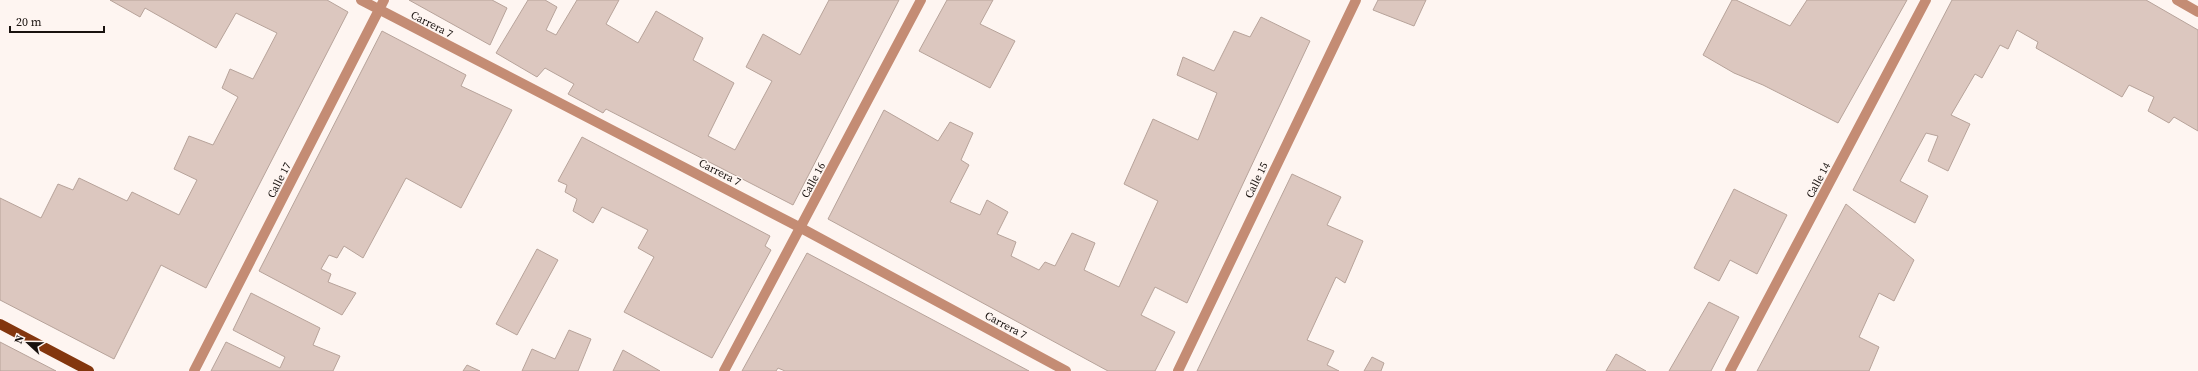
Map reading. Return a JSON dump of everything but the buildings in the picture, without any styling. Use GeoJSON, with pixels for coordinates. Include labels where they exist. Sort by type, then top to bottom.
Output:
{"type":"FeatureCollection","features":[{"type":"Feature","properties":{"kind":"main road"},"geometry":{"type":"LineString","coordinates":[[0,324],[89,371]]}},
{"type":"Feature","properties":{"kind":"street","name":"Carrera 7"},"geometry":{"type":"LineString","coordinates":[[361,0],[801,228],[1066,371]]}},
{"type":"Feature","properties":{"kind":"street","name":"Calle 17"},"geometry":{"type":"LineString","coordinates":[[194,371],[384,0]]}},
{"type":"Feature","properties":{"kind":"street","name":"Calle 16"},"geometry":{"type":"LineString","coordinates":[[724,371],[921,0]]}},
{"type":"Feature","properties":{"kind":"street","name":"Calle 15"},"geometry":{"type":"LineString","coordinates":[[1178,371],[1356,0]]}},
{"type":"Feature","properties":{"kind":"street","name":"Calle 14"},"geometry":{"type":"LineString","coordinates":[[1730,371],[1926,0]]}},
{"type":"Feature","properties":{"kind":"street"},"geometry":{"type":"LineString","coordinates":[[2177,0],[2198,12]]}}]}
